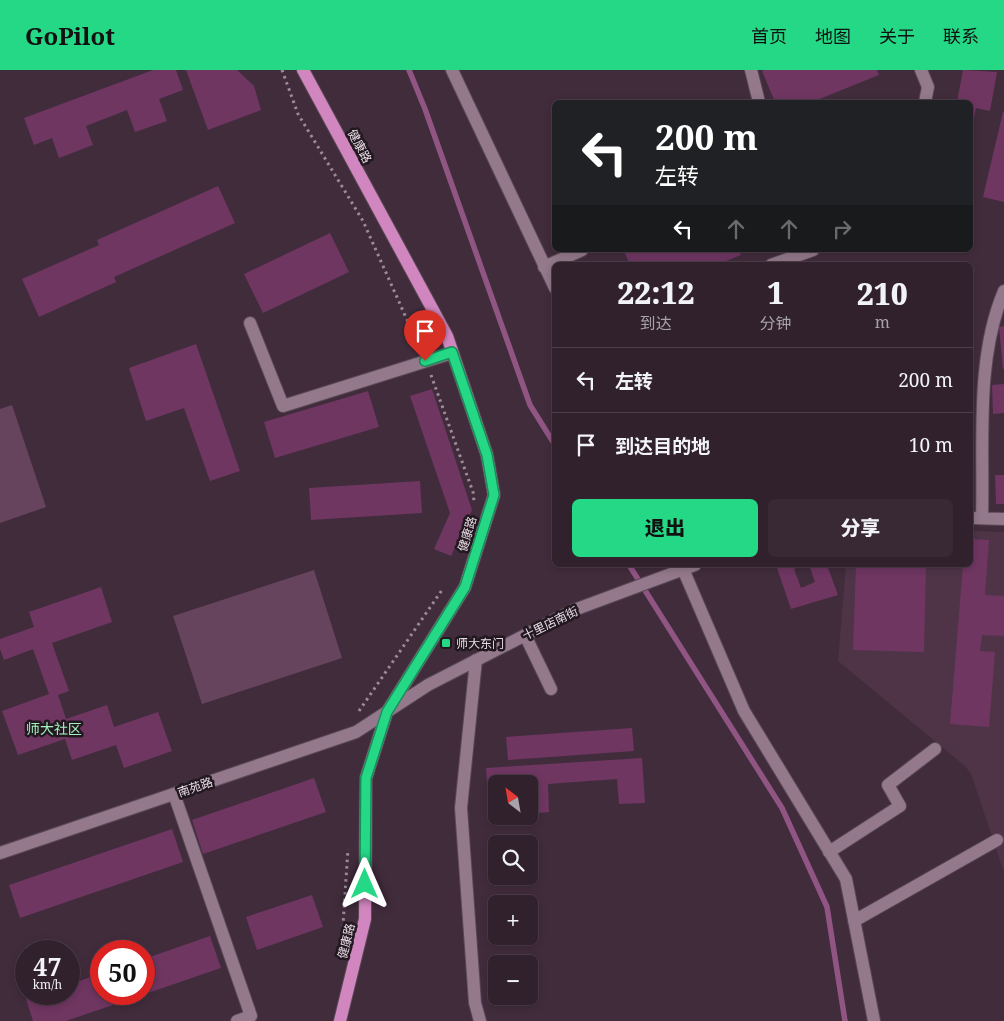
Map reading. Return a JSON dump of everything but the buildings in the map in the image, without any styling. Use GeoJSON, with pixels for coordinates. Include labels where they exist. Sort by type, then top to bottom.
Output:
{"type":"FeatureCollection","features":[{"type":"Feature","properties":{"kind":"main road","name":"健康路"},"geometry":{"type":"LineString","coordinates":[[303,70],[446,336],[487,455],[494,495],[465,587],[387,712],[366,778],[365,919],[340,1021]]}},
{"type":"Feature","properties":{"kind":"street"},"geometry":{"type":"LineString","coordinates":[[452,70],[552,282]]}},
{"type":"Feature","properties":{"kind":"street"},"geometry":{"type":"LineString","coordinates":[[752,70],[759,100]]}},
{"type":"Feature","properties":{"kind":"street"},"geometry":{"type":"LineString","coordinates":[[921,70],[928,87],[925,100]]}},
{"type":"Feature","properties":{"kind":"street"},"geometry":{"type":"LineString","coordinates":[[555,262],[578,252]]}},
{"type":"Feature","properties":{"kind":"street"},"geometry":{"type":"LineString","coordinates":[[779,262],[804,252]]}},
{"type":"Feature","properties":{"kind":"street"},"geometry":{"type":"LineString","coordinates":[[544,267],[552,263]]}},
{"type":"Feature","properties":{"kind":"street"},"geometry":{"type":"LineString","coordinates":[[1004,291],[990,331],[985,373],[977,518],[1004,519]]}},
{"type":"Feature","properties":{"kind":"street"},"geometry":{"type":"LineString","coordinates":[[250,323],[283,406],[452,352]]}},
{"type":"Feature","properties":{"kind":"street"},"geometry":{"type":"LineString","coordinates":[[689,567],[744,711],[846,879],[874,1021]]}},
{"type":"Feature","properties":{"kind":"street","name":"十里店南街"},"geometry":{"type":"LineString","coordinates":[[387,712],[428,685],[574,610],[689,567]]}},
{"type":"Feature","properties":{"kind":"street"},"geometry":{"type":"LineString","coordinates":[[524,635],[551,689]]}},
{"type":"Feature","properties":{"kind":"street"},"geometry":{"type":"LineString","coordinates":[[476,660],[461,808],[476,1003],[480,1021]]}},
{"type":"Feature","properties":{"kind":"street","name":"南苑路"},"geometry":{"type":"LineString","coordinates":[[0,853],[356,732],[387,712]]}},
{"type":"Feature","properties":{"kind":"street"},"geometry":{"type":"LineString","coordinates":[[829,852],[900,806],[888,785],[935,749]]}},
{"type":"Feature","properties":{"kind":"street"},"geometry":{"type":"LineString","coordinates":[[174,794],[251,1016],[236,1021]]}},
{"type":"Feature","properties":{"kind":"street"},"geometry":{"type":"LineString","coordinates":[[854,921],[997,840]]}},
{"type":"Feature","properties":{"kind":"path"},"geometry":{"type":"LineString","coordinates":[[282,70],[298,114],[363,222],[425,361],[473,492],[475,506]]}},
{"type":"Feature","properties":{"kind":"path"},"geometry":{"type":"LineString","coordinates":[[356,732],[352,721],[444,587]]}},
{"type":"Feature","properties":{"kind":"path"},"geometry":{"type":"LineString","coordinates":[[342,946],[348,839]]}},
{"type":"Feature","properties":{"kind":"shaded area"},"geometry":{"type":"Polygon","coordinates":[[[12,405],[46,507],[0,523],[0,409],[12,405]]]}},
{"type":"Feature","properties":{"kind":"shaded area"},"geometry":{"type":"Polygon","coordinates":[[[973,531],[1004,532],[1004,872],[971,774],[965,766],[838,661],[846,567],[973,567],[973,531]]]}},
{"type":"Feature","properties":{"kind":"shaded area"},"geometry":{"type":"Polygon","coordinates":[[[314,570],[342,658],[202,704],[173,616],[314,570]]]}},
{"type":"Feature","properties":{"kind":"waterway"},"geometry":{"type":"LineString","coordinates":[[409,70],[425,109],[530,405],[552,440]]}},
{"type":"Feature","properties":{"kind":"waterway"},"geometry":{"type":"LineString","coordinates":[[630,567],[782,808],[827,907],[845,1021]]}},
{"type":"Feature","properties":{"kind":"place","name":"师大东门"},"geometry":{"type":"Point","coordinates":[446,643]}},
{"type":"Feature","properties":{"kind":"district","name":"师大社区"},"geometry":{"type":"Point","coordinates":[54,728]}},
{"type":"Feature","properties":{"kind":"route"},"geometry":{"type":"LineString","coordinates":[[365,884],[366,778],[387,712],[465,587],[494,495],[487,455],[452,352],[425,361]]}}]}
